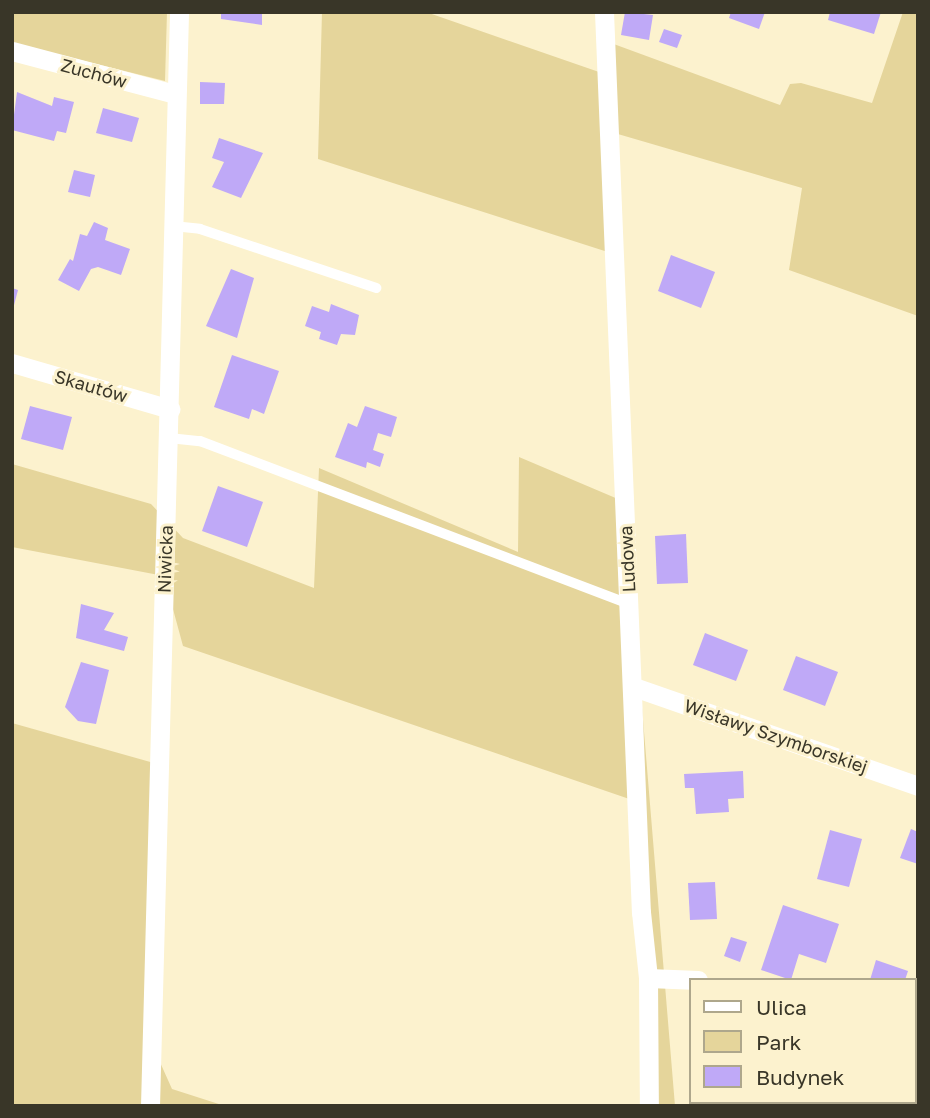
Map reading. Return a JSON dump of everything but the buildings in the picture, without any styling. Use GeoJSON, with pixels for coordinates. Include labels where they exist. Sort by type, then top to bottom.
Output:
{"type":"FeatureCollection","features":[{"type":"Feature","properties":{"kind":"street","name":"Niwicka"},"geometry":{"type":"LineString","coordinates":[[150,1106],[170,409],[178,12]]}},
{"type":"Feature","properties":{"kind":"street","name":"Ludowa"},"geometry":{"type":"LineString","coordinates":[[604,12],[634,687],[641,912],[648,978],[649,1106]]}},
{"type":"Feature","properties":{"kind":"street","name":"Zuchów"},"geometry":{"type":"LineString","coordinates":[[12,51],[175,94]]}},
{"type":"Feature","properties":{"kind":"street","name":"Skautów"},"geometry":{"type":"LineString","coordinates":[[12,363],[170,409]]}},
{"type":"Feature","properties":{"kind":"street","name":"Wisławy Szymborskiej"},"geometry":{"type":"LineString","coordinates":[[634,687],[918,786]]}},
{"type":"Feature","properties":{"kind":"street"},"geometry":{"type":"LineString","coordinates":[[648,978],[688,980]]}},
{"type":"Feature","properties":{"kind":"lane"},"geometry":{"type":"LineString","coordinates":[[173,226],[200,229],[376,288]]}},
{"type":"Feature","properties":{"kind":"lane"},"geometry":{"type":"LineString","coordinates":[[169,438],[200,441],[630,605]]}},
{"type":"Feature","properties":{"kind":"green space"},"geometry":{"type":"Polygon","coordinates":[[[12,12],[167,12],[165,81],[12,43],[12,12]]]}},
{"type":"Feature","properties":{"kind":"green space"},"geometry":{"type":"Polygon","coordinates":[[[322,12],[426,12],[599,72],[611,43],[780,105],[790,84],[801,83],[872,103],[903,12],[918,12],[918,316],[789,270],[802,188],[611,132],[614,254],[318,159],[322,12]]]}},
{"type":"Feature","properties":{"kind":"green space"},"geometry":{"type":"Polygon","coordinates":[[[519,457],[625,502],[675,1106],[654,1106],[641,803],[183,646],[164,576],[12,547],[12,464],[151,504],[183,538],[314,588],[319,468],[518,552],[519,457]]]}},
{"type":"Feature","properties":{"kind":"green space"},"geometry":{"type":"Polygon","coordinates":[[[12,723],[161,765],[155,1051],[172,1089],[225,1106],[12,1106],[12,723]]]}}]}
